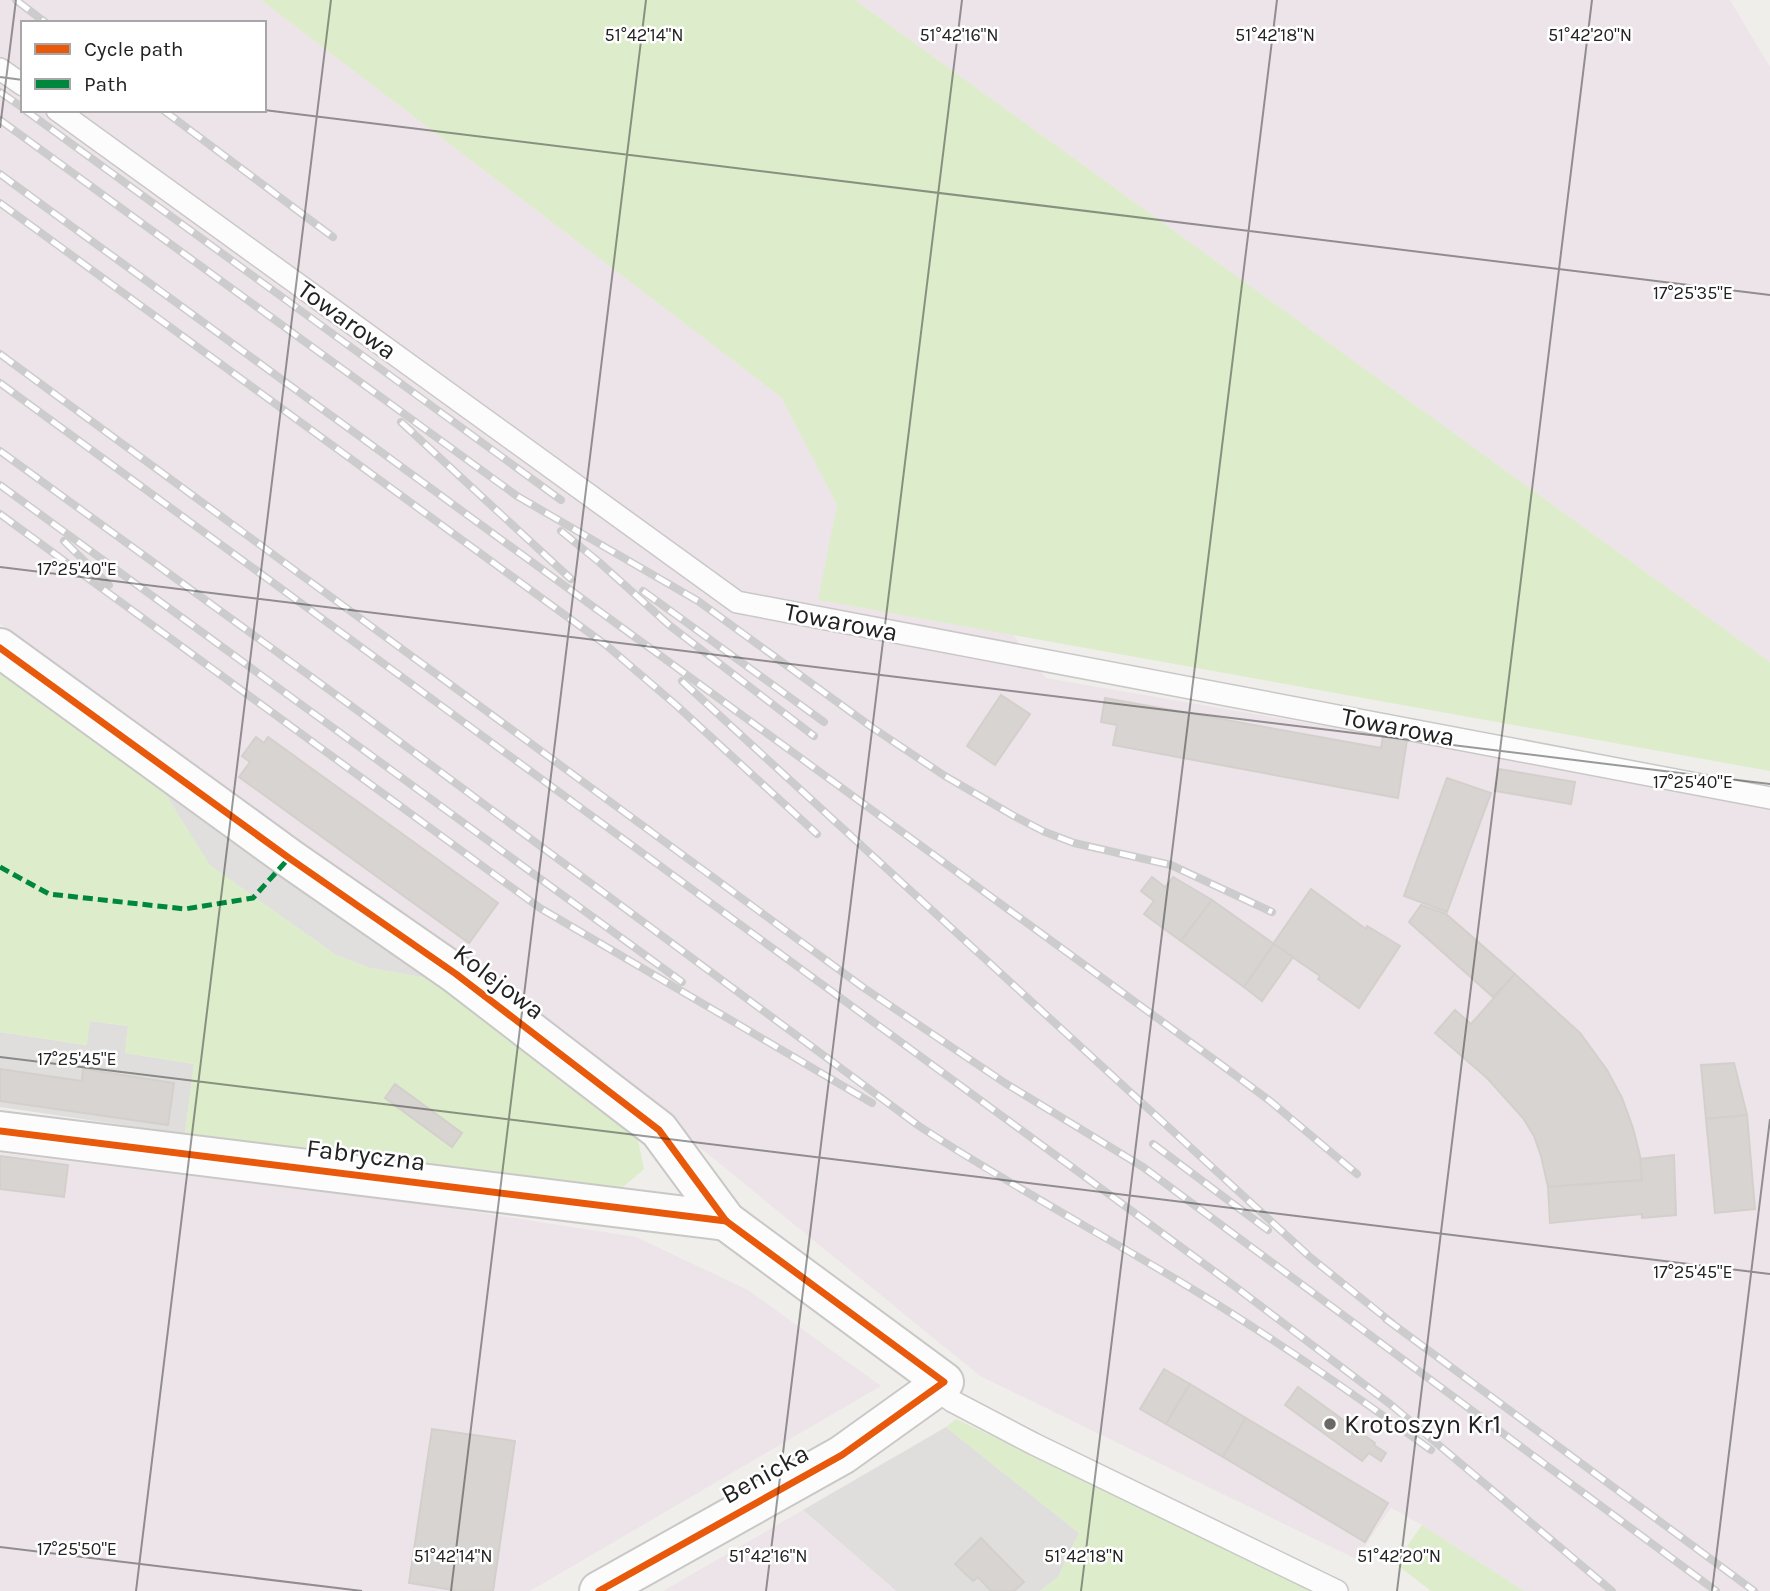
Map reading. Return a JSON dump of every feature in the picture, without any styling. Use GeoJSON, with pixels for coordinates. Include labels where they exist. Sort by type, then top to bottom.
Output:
{"type":"FeatureCollection","features":[{"type":"Feature","properties":{"kind":"street","name":"Kolejowa"},"geometry":{"type":"LineString","coordinates":[[0,648],[289,858],[456,974],[659,1130],[726,1220],[940,1385]]}},
{"type":"Feature","properties":{"kind":"street","name":"Fabryczna"},"geometry":{"type":"LineString","coordinates":[[0,1131],[726,1220]]}},
{"type":"Feature","properties":{"kind":"street","name":"Benicka"},"geometry":{"type":"LineString","coordinates":[[599,1591],[842,1455],[940,1385]]}},
{"type":"Feature","properties":{"kind":"lane"},"geometry":{"type":"LineString","coordinates":[[0,69],[21,84]]}},
{"type":"Feature","properties":{"kind":"lane","name":"Towarowa"},"geometry":{"type":"LineString","coordinates":[[60,112],[737,602],[1770,797]]}},
{"type":"Feature","properties":{"kind":"lane"},"geometry":{"type":"LineString","coordinates":[[940,1385],[952,1401],[1034,1444],[1337,1591]]}},
{"type":"Feature","properties":{"kind":"shaded area"},"geometry":{"type":"Polygon","coordinates":[[[0,0],[261,0],[781,397],[837,505],[819,600],[1013,635],[1046,678],[1770,803],[1770,1591],[1524,1591],[1391,1508],[1356,1559],[980,1376],[579,1049],[0,624],[0,0]]]}},
{"type":"Feature","properties":{"kind":"shaded area"},"geometry":{"type":"Polygon","coordinates":[[[855,0],[1730,0],[1770,67],[1770,662],[855,0]]]}},
{"type":"Feature","properties":{"kind":"shaded area"},"geometry":{"type":"Polygon","coordinates":[[[165,793],[445,985],[422,977],[370,968],[336,955],[210,865],[165,793]]]}},
{"type":"Feature","properties":{"kind":"shaded area"},"geometry":{"type":"Polygon","coordinates":[[[90,1021],[128,1026],[125,1053],[194,1064],[185,1134],[0,1107],[0,1032],[86,1045],[90,1021]]]}},
{"type":"Feature","properties":{"kind":"shaded area"},"geometry":{"type":"Polygon","coordinates":[[[0,1153],[430,1205],[636,1237],[748,1290],[881,1386],[530,1591],[0,1591],[0,1153]]]}},
{"type":"Feature","properties":{"kind":"shaded area"},"geometry":{"type":"Polygon","coordinates":[[[946,1427],[1079,1533],[1058,1577],[1040,1591],[896,1591],[803,1510],[946,1427]]]}},
{"type":"Feature","properties":{"kind":"shaded area"},"geometry":{"type":"Polygon","coordinates":[[[803,1510],[896,1591],[663,1591],[803,1510]]]}},
{"type":"Feature","properties":{"kind":"green space"},"geometry":{"type":"Polygon","coordinates":[[[261,0],[855,0],[1770,662],[1770,771],[818,600],[837,505],[781,397],[261,0]]]}},
{"type":"Feature","properties":{"kind":"green space"},"geometry":{"type":"Polygon","coordinates":[[[0,667],[148,775],[165,793],[211,865],[336,955],[370,968],[422,977],[445,985],[637,1136],[644,1169],[615,1194],[185,1134],[194,1064],[125,1053],[128,1026],[90,1021],[87,1045],[0,1032],[0,667]]]}},
{"type":"Feature","properties":{"kind":"green space"},"geometry":{"type":"Polygon","coordinates":[[[956,1419],[1323,1591],[1040,1591],[1058,1577],[1079,1533],[946,1427],[956,1419]]]}},
{"type":"Feature","properties":{"kind":"green space"},"geometry":{"type":"Polygon","coordinates":[[[1422,1525],[1524,1591],[1431,1591],[1395,1563],[1422,1525]]]}},
{"type":"Feature","properties":{"kind":"building"},"geometry":{"type":"Polygon","coordinates":[[[1001,695],[1030,714],[995,765],[967,746],[1001,695]]]}},
{"type":"Feature","properties":{"kind":"building"},"geometry":{"type":"Polygon","coordinates":[[[1105,698],[1381,748],[1383,736],[1407,740],[1398,798],[1113,745],[1117,725],[1101,722],[1105,698]]]}},
{"type":"Feature","properties":{"kind":"building"},"geometry":{"type":"Polygon","coordinates":[[[256,737],[264,743],[268,737],[498,903],[469,943],[239,777],[250,762],[242,756],[256,737]]]}},
{"type":"Feature","properties":{"kind":"building"},"geometry":{"type":"Polygon","coordinates":[[[1499,769],[1575,782],[1571,804],[1495,791],[1499,769]]]}},
{"type":"Feature","properties":{"kind":"building"},"geometry":{"type":"Polygon","coordinates":[[[1447,778],[1491,793],[1447,912],[1404,896],[1447,778]]]}},
{"type":"Feature","properties":{"kind":"building"},"geometry":{"type":"Polygon","coordinates":[[[1152,877],[1165,887],[1173,877],[1212,900],[1181,941],[1144,914],[1154,901],[1141,891],[1152,877]]]}},
{"type":"Feature","properties":{"kind":"building"},"geometry":{"type":"Polygon","coordinates":[[[1311,889],[1366,929],[1367,926],[1400,946],[1359,1008],[1318,979],[1320,976],[1273,944],[1311,889]]]}},
{"type":"Feature","properties":{"kind":"building"},"geometry":{"type":"Polygon","coordinates":[[[1212,900],[1274,944],[1244,987],[1181,941],[1212,900]]]}},
{"type":"Feature","properties":{"kind":"building"},"geometry":{"type":"Polygon","coordinates":[[[1421,905],[1446,914],[1515,974],[1493,997],[1409,922],[1421,905]]]}},
{"type":"Feature","properties":{"kind":"building"},"geometry":{"type":"Polygon","coordinates":[[[1274,944],[1293,957],[1262,1001],[1244,987],[1274,944]]]}},
{"type":"Feature","properties":{"kind":"building"},"geometry":{"type":"Polygon","coordinates":[[[1515,974],[1580,1033],[1607,1070],[1622,1098],[1633,1128],[1641,1160],[1642,1180],[1548,1187],[1534,1136],[1523,1118],[1487,1078],[1435,1033],[1455,1010],[1471,1024],[1515,974]]]}},
{"type":"Feature","properties":{"kind":"building"},"geometry":{"type":"Polygon","coordinates":[[[1734,1063],[1747,1115],[1706,1119],[1701,1065],[1734,1063]]]}},
{"type":"Feature","properties":{"kind":"building"},"geometry":{"type":"Polygon","coordinates":[[[0,1069],[82,1081],[83,1069],[174,1083],[168,1125],[0,1101],[0,1069]]]}},
{"type":"Feature","properties":{"kind":"building"},"geometry":{"type":"Polygon","coordinates":[[[395,1084],[462,1133],[452,1147],[385,1098],[395,1084]]]}},
{"type":"Feature","properties":{"kind":"building"},"geometry":{"type":"Polygon","coordinates":[[[1747,1115],[1755,1209],[1715,1213],[1706,1119],[1747,1115]]]}},
{"type":"Feature","properties":{"kind":"building"},"geometry":{"type":"Polygon","coordinates":[[[1674,1155],[1676,1215],[1642,1218],[1642,1214],[1550,1223],[1548,1187],[1642,1180],[1640,1159],[1674,1155]]]}},
{"type":"Feature","properties":{"kind":"building"},"geometry":{"type":"Polygon","coordinates":[[[0,1156],[68,1165],[64,1197],[0,1189],[0,1156]]]}},
{"type":"Feature","properties":{"kind":"building"},"geometry":{"type":"Polygon","coordinates":[[[1164,1369],[1190,1384],[1166,1424],[1140,1409],[1164,1369]]]}},
{"type":"Feature","properties":{"kind":"building"},"geometry":{"type":"Polygon","coordinates":[[[1190,1384],[1246,1418],[1223,1457],[1166,1424],[1190,1384]]]}},
{"type":"Feature","properties":{"kind":"building","name":"Krotoszyn Kr1"},"geometry":{"type":"Polygon","coordinates":[[[1298,1387],[1375,1443],[1374,1445],[1386,1453],[1381,1461],[1369,1453],[1362,1461],[1285,1405],[1298,1387]]]}},
{"type":"Feature","properties":{"kind":"building"},"geometry":{"type":"Polygon","coordinates":[[[1246,1418],[1388,1503],[1365,1542],[1223,1457],[1246,1418]]]}},
{"type":"Feature","properties":{"kind":"building"},"geometry":{"type":"Polygon","coordinates":[[[432,1429],[515,1441],[493,1591],[459,1591],[409,1583],[432,1429]]]}},
{"type":"Feature","properties":{"kind":"building"},"geometry":{"type":"Polygon","coordinates":[[[981,1538],[1024,1582],[1014,1591],[991,1591],[978,1577],[973,1581],[955,1564],[981,1538]]]}},
{"type":"Feature","properties":{"kind":"railway"},"geometry":{"type":"LineString","coordinates":[[16,0],[43,21]]}},
{"type":"Feature","properties":{"kind":"railway"},"geometry":{"type":"LineString","coordinates":[[0,92],[21,107]]}},
{"type":"Feature","properties":{"kind":"railway"},"geometry":{"type":"LineString","coordinates":[[28,112],[561,500]]}},
{"type":"Feature","properties":{"kind":"railway"},"geometry":{"type":"LineString","coordinates":[[166,112],[333,237]]}},
{"type":"Feature","properties":{"kind":"railway"},"geometry":{"type":"LineString","coordinates":[[0,120],[517,496],[698,601],[873,728],[945,776],[1045,832],[1074,843],[1171,865],[1272,912]]}},
{"type":"Feature","properties":{"kind":"railway"},"geometry":{"type":"LineString","coordinates":[[0,174],[1223,1066],[1270,1101],[1357,1174]]}},
{"type":"Feature","properties":{"kind":"railway"},"geometry":{"type":"LineString","coordinates":[[0,203],[606,645],[817,834]]}},
{"type":"Feature","properties":{"kind":"railway"},"geometry":{"type":"LineString","coordinates":[[0,354],[864,988],[1005,1083],[1143,1167],[1716,1591]]}},
{"type":"Feature","properties":{"kind":"railway"},"geometry":{"type":"LineString","coordinates":[[0,383],[1233,1285],[1390,1404],[1612,1591]]}},
{"type":"Feature","properties":{"kind":"railway"},"geometry":{"type":"LineString","coordinates":[[401,422],[571,579]]}},
{"type":"Feature","properties":{"kind":"railway"},"geometry":{"type":"LineString","coordinates":[[0,451],[350,705],[919,1126],[1216,1303],[1340,1385],[1431,1450]]}},
{"type":"Feature","properties":{"kind":"railway"},"geometry":{"type":"LineString","coordinates":[[0,485],[682,982]]}},
{"type":"Feature","properties":{"kind":"railway"},"geometry":{"type":"LineString","coordinates":[[0,514],[540,908],[872,1103]]}},
{"type":"Feature","properties":{"kind":"railway"},"geometry":{"type":"LineString","coordinates":[[561,531],[669,625],[814,736]]}},
{"type":"Feature","properties":{"kind":"railway"},"geometry":{"type":"LineString","coordinates":[[64,541],[109,585]]}},
{"type":"Feature","properties":{"kind":"railway"},"geometry":{"type":"LineString","coordinates":[[643,591],[824,722]]}},
{"type":"Feature","properties":{"kind":"railway"},"geometry":{"type":"LineString","coordinates":[[682,681],[1310,1257],[1392,1323]]}},
{"type":"Feature","properties":{"kind":"railway"},"geometry":{"type":"LineString","coordinates":[[1153,1144],[1268,1230]]}},
{"type":"Feature","properties":{"kind":"railway"},"geometry":{"type":"LineString","coordinates":[[1386,1319],[1754,1591]]}},
{"type":"Feature","properties":{"kind":"marked path"},"geometry":{"type":"LineString","coordinates":[[0,867],[49,894],[185,909],[253,898],[289,858]]}},
{"type":"Feature","properties":{"kind":"cycle path"},"geometry":{"type":"LineString","coordinates":[[0,648],[289,858],[456,974],[659,1130],[726,1221],[944,1382],[842,1455],[599,1591]]}},
{"type":"Feature","properties":{"kind":"cycle path"},"geometry":{"type":"LineString","coordinates":[[0,1131],[726,1221]]}},
{"type":"Feature","properties":{"kind":"place","name":"Krotoszyn Kr1"},"geometry":{"type":"Point","coordinates":[1330,1424]}}]}
